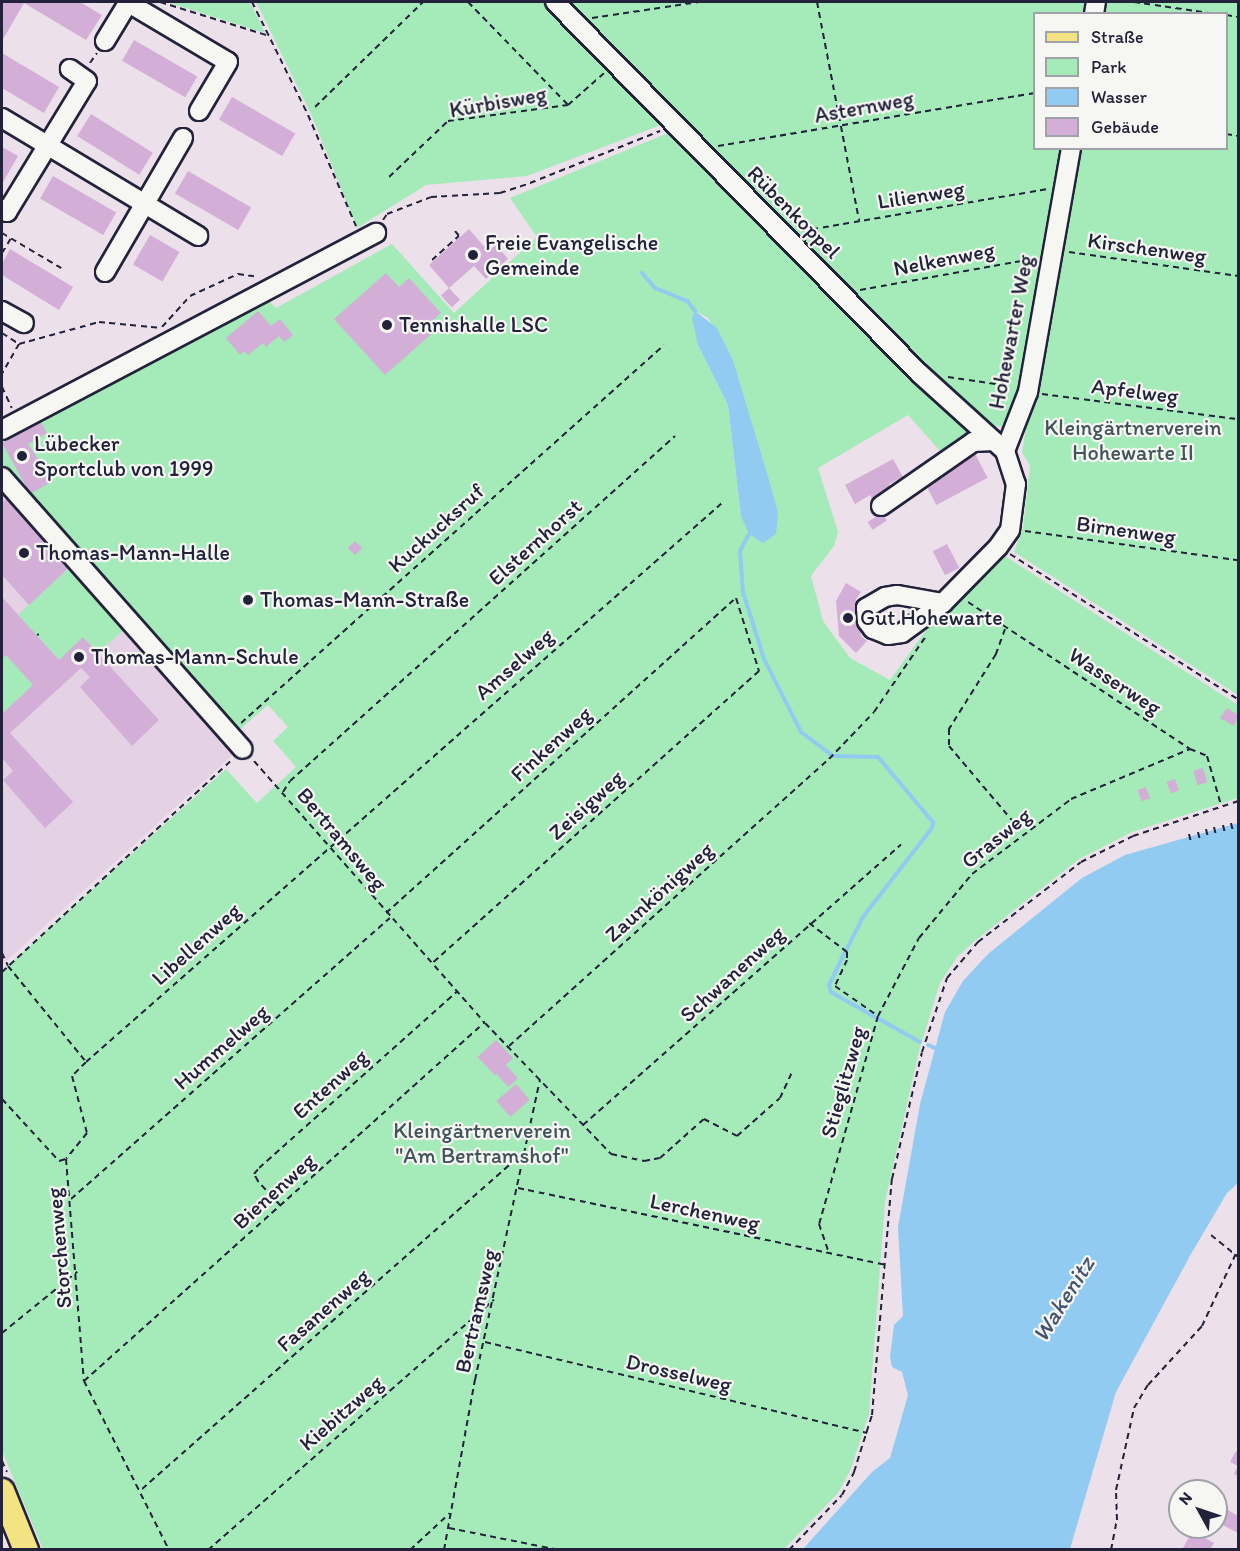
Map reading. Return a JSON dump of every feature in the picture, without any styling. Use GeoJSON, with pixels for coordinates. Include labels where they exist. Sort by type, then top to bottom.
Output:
{"type":"FeatureCollection","features":[{"type":"Feature","properties":{"kind":"main road"},"geometry":{"type":"LineString","coordinates":[[2,1491],[26,1550]]}},
{"type":"Feature","properties":{"kind":"main road"},"geometry":{"type":"LineString","coordinates":[[2,1534],[8,1550]]}},
{"type":"Feature","properties":{"kind":"street"},"geometry":{"type":"LineString","coordinates":[[105,41],[128,2],[228,62],[199,111]]}},
{"type":"Feature","properties":{"kind":"street","name":"Rübenkoppel"},"geometry":{"type":"LineString","coordinates":[[555,2],[919,373],[999,446]]}},
{"type":"Feature","properties":{"kind":"street"},"geometry":{"type":"LineString","coordinates":[[2,209],[7,212],[87,81],[70,69]]}},
{"type":"Feature","properties":{"kind":"street"},"geometry":{"type":"LineString","coordinates":[[2,118],[198,236]]}},
{"type":"Feature","properties":{"kind":"street"},"geometry":{"type":"LineString","coordinates":[[105,272],[183,138]]}},
{"type":"Feature","properties":{"kind":"street","name":"Hohewarter Weg"},"geometry":{"type":"LineString","coordinates":[[999,446],[1028,392],[1071,150]]}},
{"type":"Feature","properties":{"kind":"street"},"geometry":{"type":"LineString","coordinates":[[2,430],[168,332],[271,288],[369,236]]}},
{"type":"Feature","properties":{"kind":"street"},"geometry":{"type":"LineString","coordinates":[[2,311],[24,323]]}},
{"type":"Feature","properties":{"kind":"street"},"geometry":{"type":"LineString","coordinates":[[882,506],[973,442],[999,446],[1016,484],[1010,530],[998,547],[943,603]]}},
{"type":"Feature","properties":{"kind":"street"},"geometry":{"type":"LineString","coordinates":[[2,477],[243,749]]}},
{"type":"Feature","properties":{"kind":"path"},"geometry":{"type":"LineString","coordinates":[[160,2],[268,36]]}},
{"type":"Feature","properties":{"kind":"path"},"geometry":{"type":"LineString","coordinates":[[252,2],[369,236],[387,214],[431,197],[500,193],[674,125]]}},
{"type":"Feature","properties":{"kind":"path"},"geometry":{"type":"LineString","coordinates":[[315,107],[423,2]]}},
{"type":"Feature","properties":{"kind":"path"},"geometry":{"type":"LineString","coordinates":[[468,2],[568,105]]}},
{"type":"Feature","properties":{"kind":"path"},"geometry":{"type":"LineString","coordinates":[[574,21],[699,2]]}},
{"type":"Feature","properties":{"kind":"path"},"geometry":{"type":"LineString","coordinates":[[817,2],[839,127],[859,220]]}},
{"type":"Feature","properties":{"kind":"path"},"geometry":{"type":"LineString","coordinates":[[1134,2],[1202,12]]}},
{"type":"Feature","properties":{"kind":"path"},"geometry":{"type":"LineString","coordinates":[[87,81],[89,65],[105,41]]}},
{"type":"Feature","properties":{"kind":"path","name":"Kürbisweg"},"geometry":{"type":"LineString","coordinates":[[389,177],[448,122],[568,105],[614,62]]}},
{"type":"Feature","properties":{"kind":"path","name":"Asternweg"},"geometry":{"type":"LineString","coordinates":[[698,150],[1033,93]]}},
{"type":"Feature","properties":{"kind":"path","name":"Lilienweg"},"geometry":{"type":"LineString","coordinates":[[782,235],[1065,186]]}},
{"type":"Feature","properties":{"kind":"path"},"geometry":{"type":"LineString","coordinates":[[432,260],[460,237],[455,231]]}},
{"type":"Feature","properties":{"kind":"path"},"geometry":{"type":"LineString","coordinates":[[2,233],[61,268]]}},
{"type":"Feature","properties":{"kind":"path"},"geometry":{"type":"LineString","coordinates":[[2,253],[10,238]]}},
{"type":"Feature","properties":{"kind":"path","name":"Kirschenweg"},"geometry":{"type":"LineString","coordinates":[[1051,254],[1239,276]]}},
{"type":"Feature","properties":{"kind":"path","name":"Nelkenweg"},"geometry":{"type":"LineString","coordinates":[[843,294],[1051,254]]}},
{"type":"Feature","properties":{"kind":"path"},"geometry":{"type":"LineString","coordinates":[[2,374],[19,344],[99,321],[168,332],[190,296],[238,274],[255,274],[271,288]]}},
{"type":"Feature","properties":{"kind":"path"},"geometry":{"type":"LineString","coordinates":[[2,333],[19,344]]}},
{"type":"Feature","properties":{"kind":"path","name":"Kuckucksruf"},"geometry":{"type":"LineString","coordinates":[[230,734],[664,345]]}},
{"type":"Feature","properties":{"kind":"path"},"geometry":{"type":"LineString","coordinates":[[919,373],[1002,385]]}},
{"type":"Feature","properties":{"kind":"path"},"geometry":{"type":"LineString","coordinates":[[2,387],[18,420]]}},
{"type":"Feature","properties":{"kind":"path","name":"Apfelweg"},"geometry":{"type":"LineString","coordinates":[[1028,392],[1239,419]]}},
{"type":"Feature","properties":{"kind":"path","name":"Elsternhorst"},"geometry":{"type":"LineString","coordinates":[[282,792],[290,780],[675,436]]}},
{"type":"Feature","properties":{"kind":"path","name":"Amselweg"},"geometry":{"type":"LineString","coordinates":[[327,847],[722,503]]}},
{"type":"Feature","properties":{"kind":"path","name":"Birnenweg"},"geometry":{"type":"LineString","coordinates":[[1010,530],[1239,560]]}},
{"type":"Feature","properties":{"kind":"path"},"geometry":{"type":"LineString","coordinates":[[998,547],[1239,699]]}},
{"type":"Feature","properties":{"kind":"path","name":"Zeisigweg"},"geometry":{"type":"LineString","coordinates":[[433,962],[759,671],[736,598]]}},
{"type":"Feature","properties":{"kind":"path","name":"Finkenweg"},"geometry":{"type":"LineString","coordinates":[[386,913],[736,598]]}},
{"type":"Feature","properties":{"kind":"path","name":"Wasserweg"},"geometry":{"type":"LineString","coordinates":[[965,600],[1005,629],[1190,749],[1207,756],[1221,806]]}},
{"type":"Feature","properties":{"kind":"path","name":"Zaunkönigweg"},"geometry":{"type":"LineString","coordinates":[[508,1046],[829,759],[874,712],[933,628]]}},
{"type":"Feature","properties":{"kind":"path"},"geometry":{"type":"LineString","coordinates":[[1005,629],[996,654],[949,729],[949,746],[1022,832]]}},
{"type":"Feature","properties":{"kind":"path"},"geometry":{"type":"LineString","coordinates":[[2,972],[243,749]]}},
{"type":"Feature","properties":{"kind":"path","name":"Bertramsweg"},"geometry":{"type":"LineString","coordinates":[[243,749],[327,847],[433,962],[485,1023],[611,1154],[644,1161],[660,1158],[704,1119],[737,1136],[780,1098],[793,1070]]}},
{"type":"Feature","properties":{"kind":"path","name":"Grasweg"},"geometry":{"type":"LineString","coordinates":[[878,1016],[919,938],[972,874],[1022,832],[1071,799],[1190,749]]}},
{"type":"Feature","properties":{"kind":"path"},"geometry":{"type":"LineString","coordinates":[[789,1550],[842,1495],[867,1433],[877,1388],[889,1202],[899,1146],[938,996],[953,968],[978,942],[1081,862],[1133,836],[1239,801]]}},
{"type":"Feature","properties":{"kind":"path"},"geometry":{"type":"LineString","coordinates":[[1231,823],[1233,832]]}},
{"type":"Feature","properties":{"kind":"path"},"geometry":{"type":"LineString","coordinates":[[1223,825],[1225,834]]}},
{"type":"Feature","properties":{"kind":"path"},"geometry":{"type":"LineString","coordinates":[[1214,827],[1216,836]]}},
{"type":"Feature","properties":{"kind":"path"},"geometry":{"type":"LineString","coordinates":[[1206,830],[1208,838]]}},
{"type":"Feature","properties":{"kind":"path"},"geometry":{"type":"LineString","coordinates":[[1198,832],[1200,840]]}},
{"type":"Feature","properties":{"kind":"path"},"geometry":{"type":"LineString","coordinates":[[1189,834],[1191,843]]}},
{"type":"Feature","properties":{"kind":"path","name":"Schwanenweg"},"geometry":{"type":"LineString","coordinates":[[584,1125],[809,923],[901,845]]}},
{"type":"Feature","properties":{"kind":"path","name":"Libellenweg"},"geometry":{"type":"LineString","coordinates":[[86,1062],[327,847]]}},
{"type":"Feature","properties":{"kind":"path","name":"Hummelweg"},"geometry":{"type":"LineString","coordinates":[[71,1199],[390,918]]}},
{"type":"Feature","properties":{"kind":"path","name":"Stieglitzweg"},"geometry":{"type":"LineString","coordinates":[[809,923],[847,952],[847,960],[835,986],[878,1016],[819,1224],[829,1253]]}},
{"type":"Feature","properties":{"kind":"path"},"geometry":{"type":"LineString","coordinates":[[2,953],[8,966],[86,1062]]}},
{"type":"Feature","properties":{"kind":"path","name":"Entenweg"},"geometry":{"type":"LineString","coordinates":[[280,1205],[254,1174],[259,1167],[458,990]]}},
{"type":"Feature","properties":{"kind":"path","name":"Bienenweg"},"geometry":{"type":"LineString","coordinates":[[84,1381],[485,1023]]}},
{"type":"Feature","properties":{"kind":"path","name":"Storchenweg"},"geometry":{"type":"LineString","coordinates":[[86,1062],[72,1076],[87,1133],[66,1159],[77,1272],[84,1381],[142,1490],[169,1550]]}},
{"type":"Feature","properties":{"kind":"path","name":"Bertramsweg"},"geometry":{"type":"LineString","coordinates":[[444,1550],[540,1080]]}},
{"type":"Feature","properties":{"kind":"path"},"geometry":{"type":"LineString","coordinates":[[2,1099],[59,1161],[66,1159]]}},
{"type":"Feature","properties":{"kind":"path","name":"Fasanenweg"},"geometry":{"type":"LineString","coordinates":[[142,1490],[524,1152]]}},
{"type":"Feature","properties":{"kind":"path","name":"Lerchenweg"},"geometry":{"type":"LineString","coordinates":[[518,1188],[886,1265]]}},
{"type":"Feature","properties":{"kind":"path"},"geometry":{"type":"LineString","coordinates":[[1211,1235],[1237,1256]]}},
{"type":"Feature","properties":{"kind":"path"},"geometry":{"type":"LineString","coordinates":[[1111,1550],[1117,1520],[1116,1490],[1134,1408],[1148,1385],[1202,1326],[1239,1249]]}},
{"type":"Feature","properties":{"kind":"path"},"geometry":{"type":"LineString","coordinates":[[2,1333],[77,1272]]}},
{"type":"Feature","properties":{"kind":"path","name":"Kiebitzweg"},"geometry":{"type":"LineString","coordinates":[[208,1550],[495,1300]]}},
{"type":"Feature","properties":{"kind":"path","name":"Drosselweg"},"geometry":{"type":"LineString","coordinates":[[485,1342],[867,1433]]}},
{"type":"Feature","properties":{"kind":"path"},"geometry":{"type":"LineString","coordinates":[[411,1550],[451,1512]]}},
{"type":"Feature","properties":{"kind":"path"},"geometry":{"type":"LineString","coordinates":[[449,1528],[559,1550]]}},
{"type":"Feature","properties":{"kind":"shaded area","name":"Thomas-Mann-Schule"},"geometry":{"type":"Polygon","coordinates":[[[2,483],[237,751],[2,965],[2,483]]]}},
{"type":"Feature","properties":{"kind":"green space"},"geometry":{"type":"Polygon","coordinates":[[[167,2],[250,2],[265,33],[167,2]]]}},
{"type":"Feature","properties":{"kind":"green space"},"geometry":{"type":"Polygon","coordinates":[[[256,2],[547,2],[666,123],[527,176],[426,185],[357,228],[312,116],[256,2]]]}},
{"type":"Feature","properties":{"kind":"green space"},"geometry":{"type":"Polygon","coordinates":[[[563,2],[1090,2],[1088,12],[1033,12],[1033,150],[1065,150],[1019,411],[1003,427],[983,424],[927,374],[563,2]]]}},
{"type":"Feature","properties":{"kind":"green space","name":"Kleingärtnerverein Hohewarte II"},"geometry":{"type":"Polygon","coordinates":[[[1100,2],[1238,2],[1238,695],[1014,552],[1023,528],[1030,466],[1022,452],[1074,150],[1228,150],[1228,12],[1098,12],[1100,2]]]}},
{"type":"Feature","properties":{"kind":"green space","name":"Kleingärtnerverein \"Am Bertramshof\""},"geometry":{"type":"Polygon","coordinates":[[[673,131],[976,432],[941,452],[908,415],[818,468],[838,532],[834,546],[811,576],[823,621],[850,658],[890,680],[924,633],[1000,553],[1238,705],[1238,798],[1132,832],[1079,859],[976,940],[957,957],[940,983],[919,1051],[885,1202],[869,1414],[850,1471],[838,1493],[784,1549],[43,1549],[2,1451],[2,971],[226,769],[257,803],[296,767],[273,741],[288,727],[268,705],[238,731],[2,467],[2,439],[264,296],[276,308],[392,244],[454,313],[537,237],[510,198],[673,131]],[[695,311],[698,345],[728,405],[741,516],[778,513],[733,360],[708,318],[695,311]]]}},
{"type":"Feature","properties":{"kind":"green space"},"geometry":{"type":"Polygon","coordinates":[[[73,564],[128,626],[98,653],[83,638],[59,660],[18,615],[73,564]]]}},
{"type":"Feature","properties":{"kind":"green space"},"geometry":{"type":"Polygon","coordinates":[[[6,655],[33,685],[2,714],[2,659],[6,655]]]}},
{"type":"Feature","properties":{"kind":"water"},"geometry":{"type":"Polygon","coordinates":[[[695,311],[717,328],[733,360],[772,490],[778,513],[776,534],[763,543],[749,534],[741,516],[728,405],[698,345],[692,318],[695,311]]]}},
{"type":"Feature","properties":{"kind":"water","name":"Wakenitz"},"geometry":{"type":"Polygon","coordinates":[[[1238,823],[1238,1183],[1227,1193],[1191,1254],[1116,1392],[1070,1549],[803,1549],[872,1472],[890,1458],[908,1395],[902,1372],[892,1367],[890,1357],[894,1325],[903,1316],[898,1227],[920,1104],[945,1012],[963,981],[988,954],[1082,878],[1125,855],[1238,823]]]}},
{"type":"Feature","properties":{"kind":"building"},"geometry":{"type":"Polygon","coordinates":[[[2,2],[80,2],[102,15],[86,40],[24,3],[2,41],[2,2]]]}},
{"type":"Feature","properties":{"kind":"building"},"geometry":{"type":"Polygon","coordinates":[[[134,40],[197,76],[185,97],[122,61],[134,40]]]}},
{"type":"Feature","properties":{"kind":"building"},"geometry":{"type":"Polygon","coordinates":[[[2,53],[59,87],[44,113],[2,88],[2,53]]]}},
{"type":"Feature","properties":{"kind":"building"},"geometry":{"type":"Polygon","coordinates":[[[232,97],[295,134],[282,156],[219,120],[232,97]]]}},
{"type":"Feature","properties":{"kind":"building"},"geometry":{"type":"Polygon","coordinates":[[[91,114],[153,153],[139,175],[77,136],[91,114]]]}},
{"type":"Feature","properties":{"kind":"building"},"geometry":{"type":"Polygon","coordinates":[[[2,147],[18,156],[2,184],[2,147]]]}},
{"type":"Feature","properties":{"kind":"building"},"geometry":{"type":"Polygon","coordinates":[[[188,171],[251,207],[238,230],[175,194],[188,171]]]}},
{"type":"Feature","properties":{"kind":"building"},"geometry":{"type":"Polygon","coordinates":[[[53,176],[116,212],[103,235],[40,199],[53,176]]]}},
{"type":"Feature","properties":{"kind":"building","name":"Freie Evangelische Gemeinde"},"geometry":{"type":"Polygon","coordinates":[[[469,229],[488,251],[496,245],[508,259],[486,279],[474,266],[449,288],[429,265],[469,229]]]}},
{"type":"Feature","properties":{"kind":"building"},"geometry":{"type":"Polygon","coordinates":[[[150,235],[179,252],[162,281],[133,264],[150,235]]]}},
{"type":"Feature","properties":{"kind":"building"},"geometry":{"type":"Polygon","coordinates":[[[10,249],[73,287],[59,310],[2,275],[2,264],[10,249]]]}},
{"type":"Feature","properties":{"kind":"building","name":"Tennishalle LSC"},"geometry":{"type":"Polygon","coordinates":[[[386,273],[399,287],[409,278],[441,313],[431,322],[437,329],[385,375],[334,319],[386,273]]]}},
{"type":"Feature","properties":{"kind":"building"},"geometry":{"type":"Polygon","coordinates":[[[449,288],[460,300],[452,307],[441,296],[449,288]]]}},
{"type":"Feature","properties":{"kind":"building"},"geometry":{"type":"Polygon","coordinates":[[[258,311],[271,326],[280,319],[293,335],[284,342],[279,336],[266,347],[263,343],[248,355],[244,351],[240,355],[226,338],[258,311]]]}},
{"type":"Feature","properties":{"kind":"building","name":"Lübecker Sportclub von 1999"},"geometry":{"type":"Polygon","coordinates":[[[41,422],[47,433],[28,444],[53,481],[30,494],[2,443],[41,422]]]}},
{"type":"Feature","properties":{"kind":"building"},"geometry":{"type":"Polygon","coordinates":[[[975,454],[988,478],[936,505],[924,481],[975,454]]]}},
{"type":"Feature","properties":{"kind":"building"},"geometry":{"type":"Polygon","coordinates":[[[893,459],[903,477],[889,484],[893,491],[874,502],[870,495],[855,504],[845,485],[893,459]]]}},
{"type":"Feature","properties":{"kind":"building"},"geometry":{"type":"Polygon","coordinates":[[[14,492],[75,562],[29,605],[2,575],[2,503],[14,492]]]}},
{"type":"Feature","properties":{"kind":"building"},"geometry":{"type":"Polygon","coordinates":[[[882,513],[887,521],[872,530],[868,522],[882,513]]]}},
{"type":"Feature","properties":{"kind":"building"},"geometry":{"type":"Polygon","coordinates":[[[355,541],[362,548],[355,555],[348,548],[355,541]]]}},
{"type":"Feature","properties":{"kind":"building"},"geometry":{"type":"Polygon","coordinates":[[[947,544],[959,568],[945,575],[933,551],[947,544]]]}},
{"type":"Feature","properties":{"kind":"building","name":"Gut Hohewarte"},"geometry":{"type":"Polygon","coordinates":[[[846,583],[861,592],[856,599],[861,636],[867,641],[856,653],[839,636],[836,601],[846,583]]]}},
{"type":"Feature","properties":{"kind":"building"},"geometry":{"type":"Polygon","coordinates":[[[2,597],[59,660],[83,637],[159,720],[132,746],[80,687],[90,677],[81,668],[10,733],[73,802],[45,828],[3,780],[13,771],[2,758],[2,714],[33,685],[6,655],[2,659],[2,597]]]}},
{"type":"Feature","properties":{"kind":"building"},"geometry":{"type":"Polygon","coordinates":[[[1227,708],[1238,715],[1234,726],[1220,718],[1227,708]]]}},
{"type":"Feature","properties":{"kind":"building"},"geometry":{"type":"Polygon","coordinates":[[[1203,768],[1207,782],[1198,785],[1193,771],[1203,768]]]}},
{"type":"Feature","properties":{"kind":"building"},"geometry":{"type":"Polygon","coordinates":[[[1175,779],[1179,790],[1171,793],[1167,782],[1175,779]]]}},
{"type":"Feature","properties":{"kind":"building"},"geometry":{"type":"Polygon","coordinates":[[[1146,787],[1150,798],[1142,801],[1138,790],[1146,787]]]}},
{"type":"Feature","properties":{"kind":"building"},"geometry":{"type":"Polygon","coordinates":[[[496,1040],[513,1058],[495,1075],[478,1057],[496,1040]]]}},
{"type":"Feature","properties":{"kind":"building"},"geometry":{"type":"Polygon","coordinates":[[[506,1065],[518,1079],[508,1087],[496,1074],[506,1065]]]}},
{"type":"Feature","properties":{"kind":"building"},"geometry":{"type":"Polygon","coordinates":[[[516,1084],[530,1100],[510,1117],[496,1101],[516,1084]]]}},
{"type":"Feature","properties":{"kind":"building"},"geometry":{"type":"Polygon","coordinates":[[[1236,1451],[1238,1452],[1238,1466],[1230,1462],[1236,1451]]]}},
{"type":"Feature","properties":{"kind":"building"},"geometry":{"type":"Polygon","coordinates":[[[1228,1510],[1238,1516],[1238,1533],[1228,1528],[1228,1510]]]}},
{"type":"Feature","properties":{"kind":"building"},"geometry":{"type":"Polygon","coordinates":[[[1188,1539],[1207,1539],[1214,1543],[1210,1550],[1182,1550],[1188,1539]]]}},
{"type":"Feature","properties":{"kind":"waterway"},"geometry":{"type":"LineString","coordinates":[[642,273],[655,288],[687,301],[695,311]]}},
{"type":"Feature","properties":{"kind":"waterway"},"geometry":{"type":"LineString","coordinates":[[749,534],[740,551],[743,592],[764,659],[801,732],[832,755]]}},
{"type":"Feature","properties":{"kind":"waterway"},"geometry":{"type":"LineString","coordinates":[[834,756],[878,757],[933,822],[932,828],[863,917],[846,950]]}},
{"type":"Feature","properties":{"kind":"waterway"},"geometry":{"type":"LineString","coordinates":[[845,952],[829,985],[831,992],[875,1017]]}},
{"type":"Feature","properties":{"kind":"waterway"},"geometry":{"type":"LineString","coordinates":[[879,1019],[920,1042]]}},
{"type":"Feature","properties":{"kind":"waterway"},"geometry":{"type":"LineString","coordinates":[[928,1045],[935,1048]]}},
{"type":"Feature","properties":{"kind":"place","name":"Freie Evangelische Gemeinde"},"geometry":{"type":"Point","coordinates":[473,255]}},
{"type":"Feature","properties":{"kind":"place","name":"Tennishalle LSC"},"geometry":{"type":"Point","coordinates":[387,325]}},
{"type":"Feature","properties":{"kind":"place","name":"Lübecker Sportclub von 1999"},"geometry":{"type":"Point","coordinates":[22,456]}},
{"type":"Feature","properties":{"kind":"place","name":"Thomas-Mann-Halle"},"geometry":{"type":"Point","coordinates":[24,553]}},
{"type":"Feature","properties":{"kind":"place","name":"Thomas-Mann-Straße"},"geometry":{"type":"Point","coordinates":[248,600]}},
{"type":"Feature","properties":{"kind":"place","name":"Gut Hohewarte"},"geometry":{"type":"Point","coordinates":[848,618]}},
{"type":"Feature","properties":{"kind":"place","name":"Thomas-Mann-Schule"},"geometry":{"type":"Point","coordinates":[79,657]}}]}
